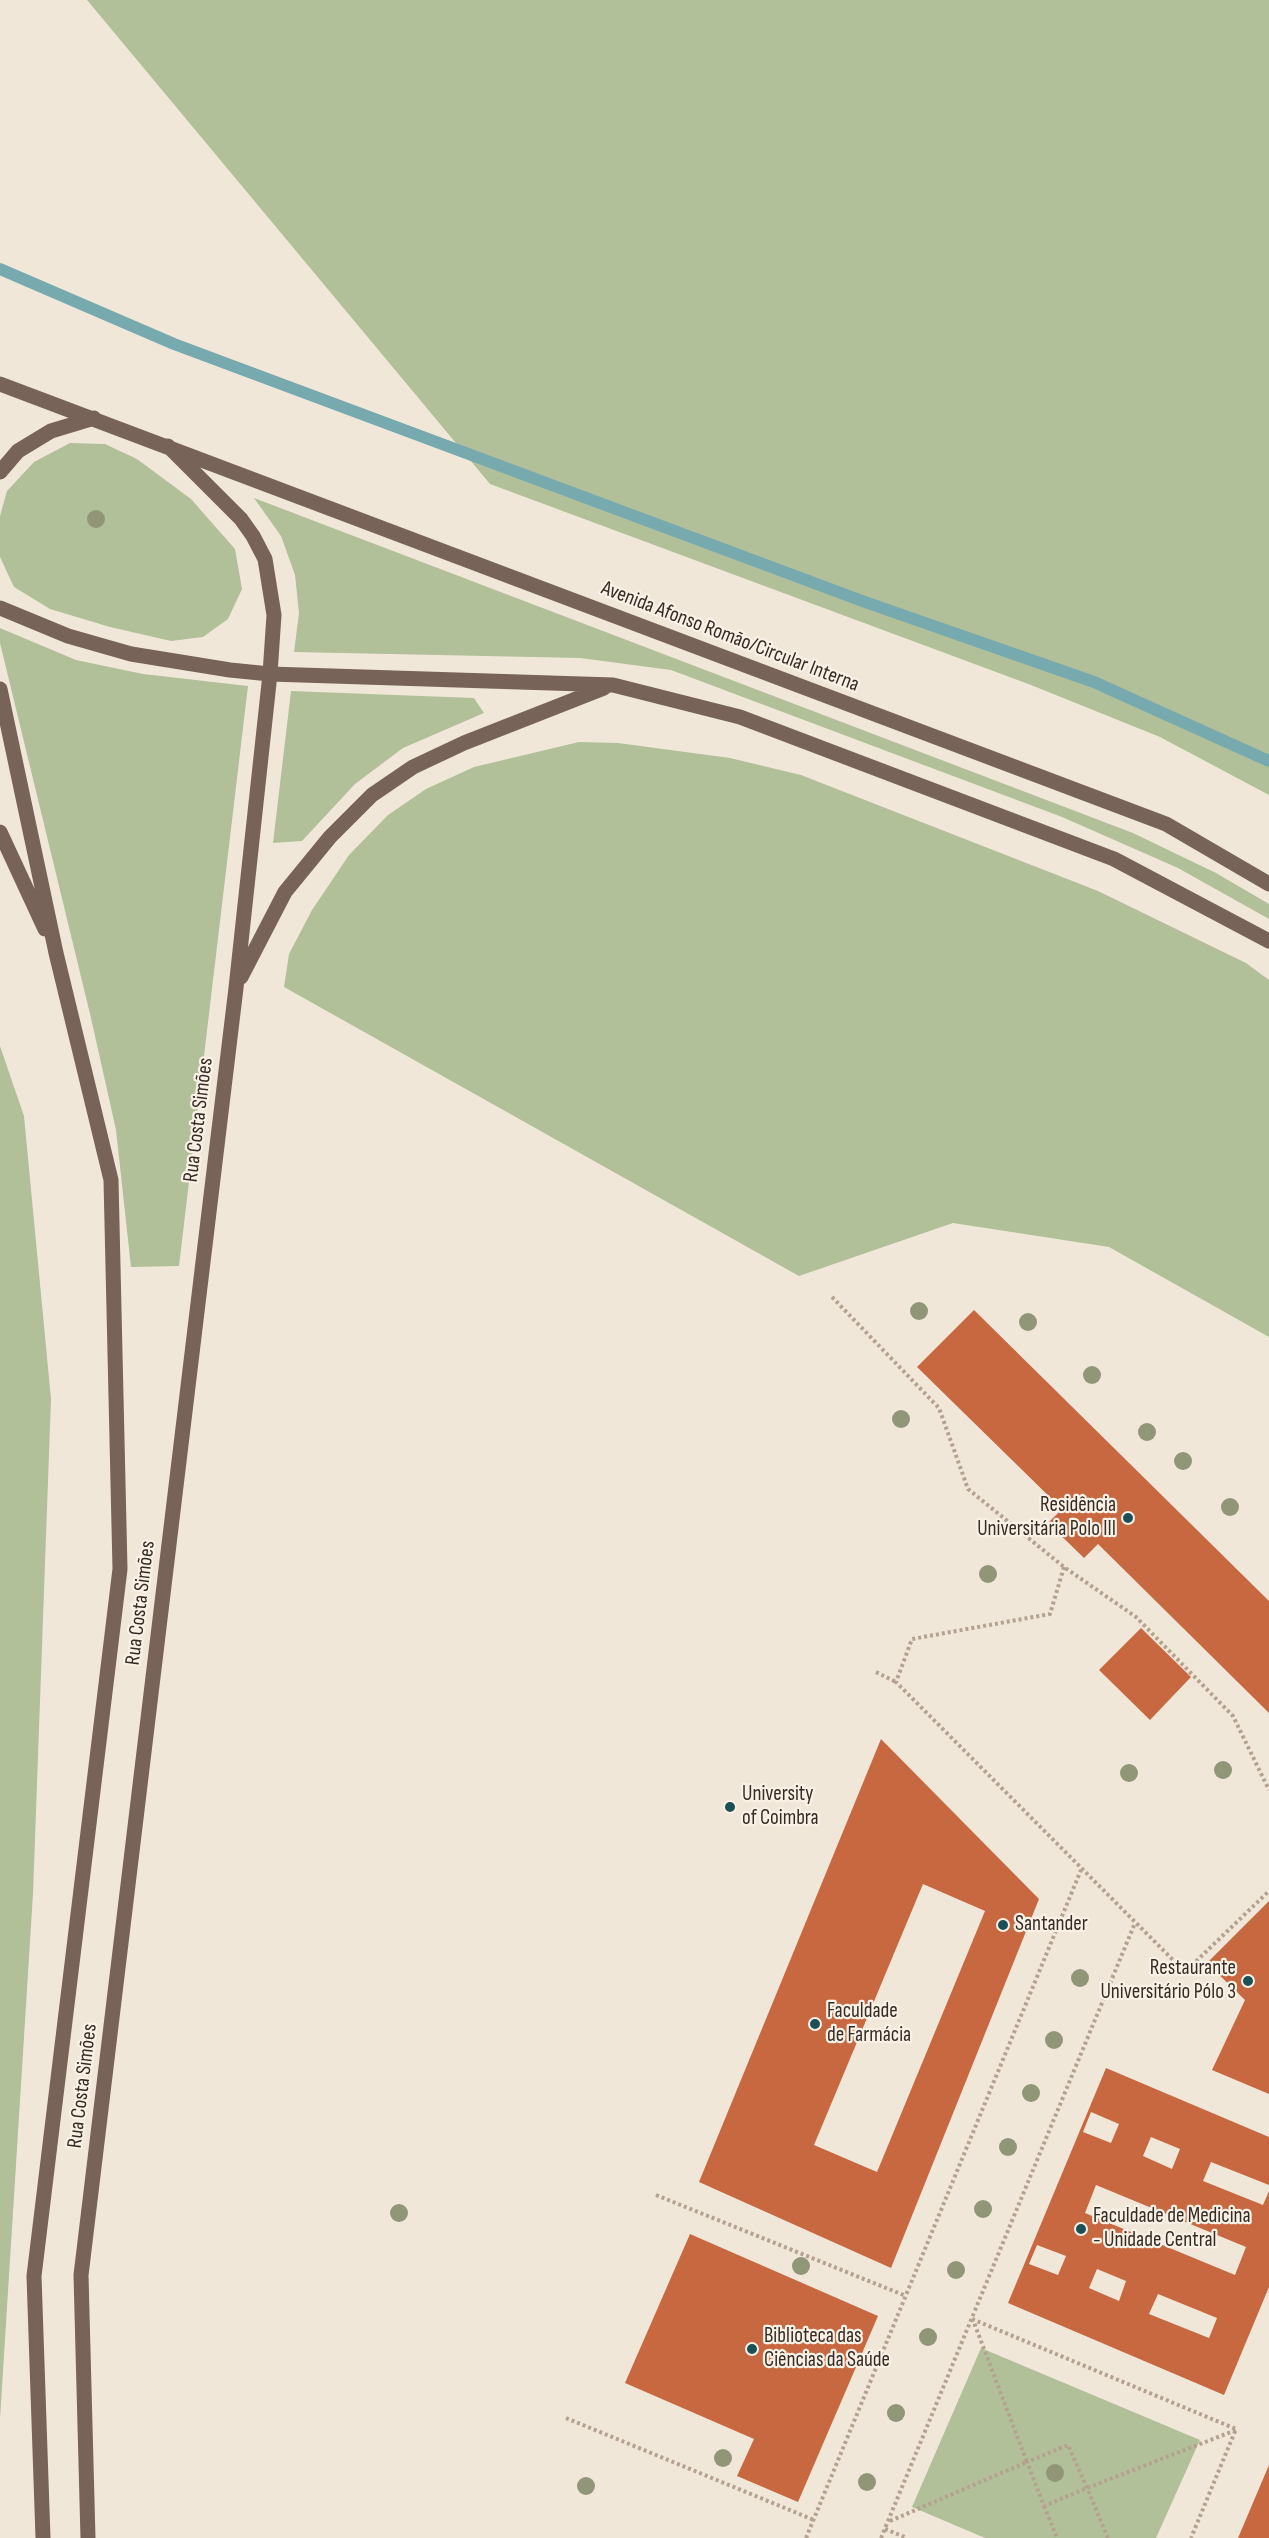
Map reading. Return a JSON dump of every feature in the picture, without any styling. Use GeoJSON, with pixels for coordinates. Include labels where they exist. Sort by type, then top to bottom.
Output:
{"type":"FeatureCollection","features":[{"type":"Feature","properties":{"kind":"main road","name":"Avenida Afonso Romão/Circular Interna"},"geometry":{"type":"LineString","coordinates":[[0,384],[1166,824],[1269,884]]}},
{"type":"Feature","properties":{"kind":"main road"},"geometry":{"type":"LineString","coordinates":[[0,472],[18,451],[51,431],[94,418]]}},
{"type":"Feature","properties":{"kind":"main road","name":"Rua Costa Simões"},"geometry":{"type":"LineString","coordinates":[[88,2538],[81,2276],[236,988],[270,674],[274,615],[265,559],[241,519],[168,446]]}},
{"type":"Feature","properties":{"kind":"main road"},"geometry":{"type":"LineString","coordinates":[[0,608],[68,636],[131,654],[270,674],[613,685],[740,717],[1114,859],[1269,940]]}},
{"type":"Feature","properties":{"kind":"main road"},"geometry":{"type":"LineString","coordinates":[[236,988],[285,892],[330,837],[372,795],[413,767],[464,743],[613,685]]}},
{"type":"Feature","properties":{"kind":"main road","name":"Rua Costa Simões"},"geometry":{"type":"LineString","coordinates":[[0,689],[56,953],[111,1180],[120,1569],[34,2276],[43,2538]]}},
{"type":"Feature","properties":{"kind":"main road"},"geometry":{"type":"LineString","coordinates":[[0,832],[56,953]]}},
{"type":"Feature","properties":{"kind":"path"},"geometry":{"type":"LineString","coordinates":[[832,1297],[939,1408],[968,1489],[1064,1568],[1136,1617],[1233,1716],[1269,1790]]}},
{"type":"Feature","properties":{"kind":"path"},"geometry":{"type":"LineString","coordinates":[[896,1682],[912,1639],[1050,1614],[1064,1568]]}},
{"type":"Feature","properties":{"kind":"path"},"geometry":{"type":"LineString","coordinates":[[876,1672],[896,1682],[1185,1972],[1269,1891]]}},
{"type":"Feature","properties":{"kind":"path"},"geometry":{"type":"LineString","coordinates":[[806,2538],[1082,1870]]}},
{"type":"Feature","properties":{"kind":"path"},"geometry":{"type":"LineString","coordinates":[[881,2538],[1135,1923]]}},
{"type":"Feature","properties":{"kind":"path"},"geometry":{"type":"LineString","coordinates":[[656,2195],[906,2296]]}},
{"type":"Feature","properties":{"kind":"path"},"geometry":{"type":"LineString","coordinates":[[972,2319],[1236,2429]]}},
{"type":"Feature","properties":{"kind":"path"},"geometry":{"type":"LineString","coordinates":[[972,2319],[1057,2538]]}},
{"type":"Feature","properties":{"kind":"path"},"geometry":{"type":"LineString","coordinates":[[566,2418],[814,2520]]}},
{"type":"Feature","properties":{"kind":"path"},"geometry":{"type":"LineString","coordinates":[[1044,2506],[1236,2429]]}},
{"type":"Feature","properties":{"kind":"path"},"geometry":{"type":"LineString","coordinates":[[1191,2538],[1236,2429]]}},
{"type":"Feature","properties":{"kind":"path"},"geometry":{"type":"LineString","coordinates":[[889,2521],[1068,2445],[1108,2538]]}},
{"type":"Feature","properties":{"kind":"path"},"geometry":{"type":"LineString","coordinates":[[885,2529],[907,2538]]}},
{"type":"Feature","properties":{"kind":"green space"},"geometry":{"type":"Polygon","coordinates":[[[87,0],[1269,0],[1269,795],[1160,737],[1031,685],[490,484],[87,0]]]}},
{"type":"Feature","properties":{"kind":"green space"},"geometry":{"type":"Polygon","coordinates":[[[70,443],[105,444],[137,459],[191,499],[235,549],[242,589],[228,619],[203,637],[171,641],[110,627],[50,609],[14,587],[0,557],[0,516],[7,491],[34,462],[70,443]]]}},
{"type":"Feature","properties":{"kind":"green space"},"geometry":{"type":"Polygon","coordinates":[[[254,498],[1133,833],[1216,873],[1269,904],[1269,919],[1178,868],[1062,817],[671,670],[580,658],[294,652],[299,613],[295,575],[281,536],[254,498]]]}},
{"type":"Feature","properties":{"kind":"green space"},"geometry":{"type":"Polygon","coordinates":[[[0,628],[76,660],[143,674],[248,686],[179,1266],[131,1267],[116,1130],[0,643],[0,628]]]}},
{"type":"Feature","properties":{"kind":"green space"},"geometry":{"type":"Polygon","coordinates":[[[291,691],[474,698],[484,713],[403,748],[355,784],[302,841],[273,843],[291,691]]]}},
{"type":"Feature","properties":{"kind":"green space"},"geometry":{"type":"Polygon","coordinates":[[[579,742],[618,743],[730,758],[801,775],[1098,891],[1246,963],[1269,980],[1269,1337],[1109,1247],[953,1223],[799,1276],[284,987],[289,954],[312,910],[349,855],[388,815],[426,789],[474,767],[579,742]]]}},
{"type":"Feature","properties":{"kind":"green space"},"geometry":{"type":"Polygon","coordinates":[[[0,1046],[24,1116],[51,1399],[33,1894],[0,2419],[0,1046]]]}},
{"type":"Feature","properties":{"kind":"green space"},"geometry":{"type":"Polygon","coordinates":[[[981,2348],[1200,2440],[1156,2538],[985,2538],[912,2507],[981,2348]]]}},
{"type":"Feature","properties":{"kind":"building","name":"Residência Universitária Polo III"},"geometry":{"type":"Polygon","coordinates":[[[974,1310],[1269,1601],[1269,1713],[1098,1544],[1084,1558],[1048,1523],[1062,1509],[917,1367],[974,1310]]]}},
{"type":"Feature","properties":{"kind":"building"},"geometry":{"type":"Polygon","coordinates":[[[1141,1628],[1191,1677],[1150,1720],[1099,1670],[1141,1628]]]}},
{"type":"Feature","properties":{"kind":"building","name":"Faculdade de Farmácia"},"geometry":{"type":"Polygon","coordinates":[[[881,1739],[1039,1899],[891,2268],[699,2182],[881,1739]],[[923,1884],[814,2145],[877,2172],[985,1911],[923,1884]]]}},
{"type":"Feature","properties":{"kind":"building","name":"Restaurante Universitário Pólo 3"},"geometry":{"type":"Polygon","coordinates":[[[1269,1901],[1269,2094],[1212,2070],[1245,2000],[1207,1963],[1269,1901]]]}},
{"type":"Feature","properties":{"kind":"building","name":"Faculdade de Medicina - Unidade Central"},"geometry":{"type":"Polygon","coordinates":[[[1106,2068],[1269,2137],[1269,2185],[1211,2162],[1203,2181],[1263,2205],[1269,2191],[1269,2287],[1224,2395],[1008,2303],[1106,2068]],[[1091,2112],[1083,2132],[1111,2143],[1119,2124],[1091,2112]],[[1151,2137],[1143,2156],[1172,2169],[1180,2149],[1151,2137]],[[1096,2185],[1085,2213],[1235,2275],[1246,2247],[1096,2185]],[[1037,2245],[1029,2264],[1058,2275],[1066,2256],[1037,2245]],[[1097,2269],[1089,2288],[1119,2301],[1126,2281],[1097,2269]],[[1158,2294],[1149,2314],[1209,2338],[1217,2318],[1158,2294]]]}},
{"type":"Feature","properties":{"kind":"building","name":"Biblioteca das Ciências da Saúde"},"geometry":{"type":"Polygon","coordinates":[[[690,2234],[878,2316],[798,2502],[737,2476],[754,2439],[625,2383],[690,2234]]]}},
{"type":"Feature","properties":{"kind":"building"},"geometry":{"type":"Polygon","coordinates":[[[1269,2465],[1269,2538],[1238,2538],[1269,2465]]]}},
{"type":"Feature","properties":{"kind":"waterway"},"geometry":{"type":"LineString","coordinates":[[0,269],[174,344],[865,602],[1094,682],[1269,761]]}},
{"type":"Feature","properties":{"kind":"place","name":"Residência Universitária Polo III"},"geometry":{"type":"Point","coordinates":[1128,1518]}},
{"type":"Feature","properties":{"kind":"place","name":"University of Coimbra"},"geometry":{"type":"Point","coordinates":[730,1807]}},
{"type":"Feature","properties":{"kind":"place","name":"Santander"},"geometry":{"type":"Point","coordinates":[1003,1925]}},
{"type":"Feature","properties":{"kind":"place","name":"Restaurante Universitário Pólo 3"},"geometry":{"type":"Point","coordinates":[1248,1981]}},
{"type":"Feature","properties":{"kind":"place","name":"Faculdade de Farmácia"},"geometry":{"type":"Point","coordinates":[815,2024]}},
{"type":"Feature","properties":{"kind":"place","name":"Faculdade de Medicina - Unidade Central"},"geometry":{"type":"Point","coordinates":[1081,2229]}},
{"type":"Feature","properties":{"kind":"place","name":"Biblioteca das Ciências da Saúde"},"geometry":{"type":"Point","coordinates":[752,2349]}}]}
